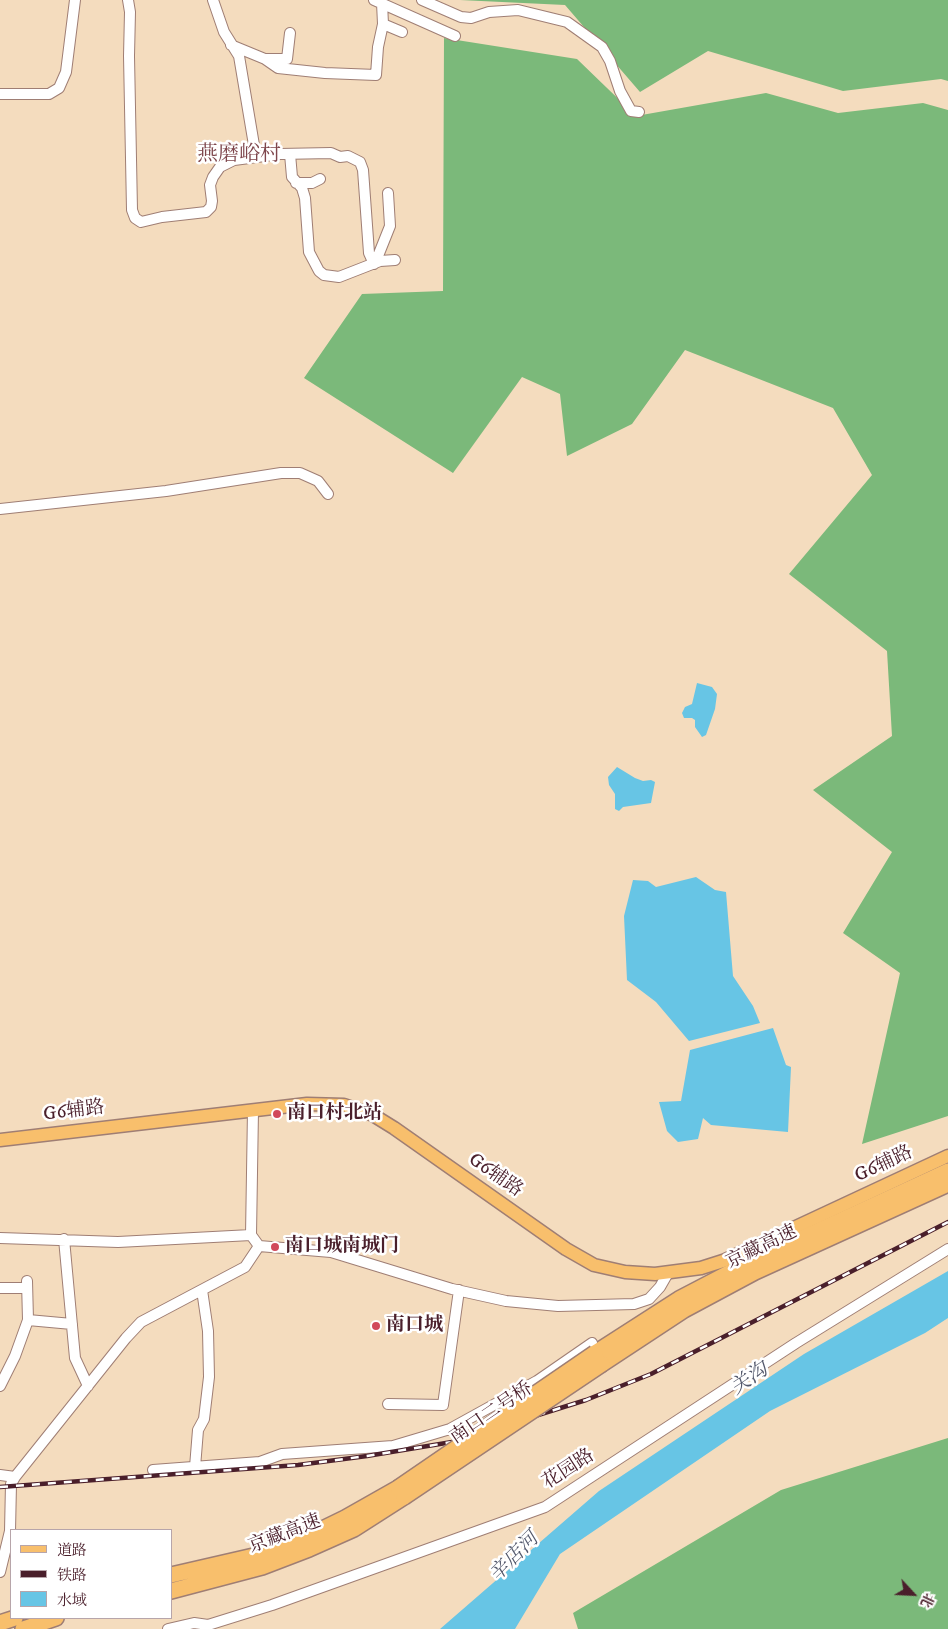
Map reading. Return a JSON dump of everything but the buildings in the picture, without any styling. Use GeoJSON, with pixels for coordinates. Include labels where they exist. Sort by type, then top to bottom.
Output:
{"type":"FeatureCollection","features":[{"type":"Feature","properties":{"kind":"highway"},"geometry":{"type":"LineString","coordinates":[[596,1353],[679,1299],[750,1262],[948,1171]]}},
{"type":"Feature","properties":{"kind":"highway","name":"京藏高速"},"geometry":{"type":"LineString","coordinates":[[596,1353],[746,1277],[948,1184]]}},
{"type":"Feature","properties":{"kind":"highway","name":"南口二号桥"},"geometry":{"type":"LineString","coordinates":[[401,1492],[596,1353]]}},
{"type":"Feature","properties":{"kind":"highway","name":"京藏高速"},"geometry":{"type":"LineString","coordinates":[[172,1575],[258,1555],[304,1538],[401,1492]]}},
{"type":"Feature","properties":{"kind":"highway","name":"京藏高速"},"geometry":{"type":"LineString","coordinates":[[172,1591],[262,1567],[310,1548],[354,1528],[401,1492]]}},
{"type":"Feature","properties":{"kind":"highway"},"geometry":{"type":"LineString","coordinates":[[0,1623],[12,1619]]}},
{"type":"Feature","properties":{"kind":"highway"},"geometry":{"type":"LineString","coordinates":[[23,1629],[53,1619]]}},
{"type":"Feature","properties":{"kind":"main road","name":"G6辅路"},"geometry":{"type":"LineString","coordinates":[[0,1140],[328,1103],[359,1108],[394,1128],[566,1249],[594,1265],[625,1272],[668,1273],[702,1268],[723,1261],[948,1156]]}},
{"type":"Feature","properties":{"kind":"street"},"geometry":{"type":"LineString","coordinates":[[0,94],[49,94],[59,88],[66,72],[75,0]]}},
{"type":"Feature","properties":{"kind":"street"},"geometry":{"type":"LineString","coordinates":[[128,0],[130,12],[132,210],[135,218],[141,222],[162,217],[206,212],[211,207],[212,201],[210,185],[220,167],[234,160],[290,154],[331,153],[340,157],[348,156],[360,162],[366,199],[369,253],[377,262]]}},
{"type":"Feature","properties":{"kind":"street"},"geometry":{"type":"LineString","coordinates":[[213,0],[224,32],[239,56],[256,157]]}},
{"type":"Feature","properties":{"kind":"street"},"geometry":{"type":"LineString","coordinates":[[422,0],[461,17],[471,18],[489,12],[518,10],[567,22],[602,47],[610,61],[620,91],[631,111],[639,112]]}},
{"type":"Feature","properties":{"kind":"street"},"geometry":{"type":"LineString","coordinates":[[231,45],[265,59],[278,68],[305,72],[376,75],[378,47],[383,24],[378,2]]}},
{"type":"Feature","properties":{"kind":"street"},"geometry":{"type":"LineString","coordinates":[[378,2],[455,36]]}},
{"type":"Feature","properties":{"kind":"street"},"geometry":{"type":"LineString","coordinates":[[383,24],[402,32]]}},
{"type":"Feature","properties":{"kind":"street"},"geometry":{"type":"LineString","coordinates":[[265,59],[287,59],[290,33]]}},
{"type":"Feature","properties":{"kind":"street"},"geometry":{"type":"LineString","coordinates":[[290,154],[292,176],[302,188],[306,198],[309,252],[319,271],[324,275],[339,277],[377,262],[395,260]]}},
{"type":"Feature","properties":{"kind":"street"},"geometry":{"type":"LineString","coordinates":[[296,183],[312,183],[320,179]]}},
{"type":"Feature","properties":{"kind":"street"},"geometry":{"type":"LineString","coordinates":[[377,262],[390,226],[388,193]]}},
{"type":"Feature","properties":{"kind":"street"},"geometry":{"type":"LineString","coordinates":[[0,509],[166,491],[281,473],[300,473],[318,481],[328,494]]}},
{"type":"Feature","properties":{"kind":"street"},"geometry":{"type":"LineString","coordinates":[[253,1110],[251,1235],[260,1246],[331,1252],[460,1290],[506,1301],[558,1306],[634,1304],[649,1299],[660,1287],[668,1273]]}},
{"type":"Feature","properties":{"kind":"street"},"geometry":{"type":"LineString","coordinates":[[0,1238],[118,1242],[251,1235]]}},
{"type":"Feature","properties":{"kind":"street"},"geometry":{"type":"LineString","coordinates":[[64,1239],[75,1358],[88,1386]]}},
{"type":"Feature","properties":{"kind":"street"},"geometry":{"type":"LineString","coordinates":[[0,1572],[11,1484],[15,1477],[141,1322],[245,1268],[260,1246]]}},
{"type":"Feature","properties":{"kind":"street","name":"花园路"},"geometry":{"type":"LineString","coordinates":[[168,1629],[194,1623],[209,1627],[545,1507],[796,1342],[948,1249]]}},
{"type":"Feature","properties":{"kind":"street"},"geometry":{"type":"LineString","coordinates":[[0,1288],[27,1285],[28,1320],[15,1356],[0,1386]]}},
{"type":"Feature","properties":{"kind":"street"},"geometry":{"type":"LineString","coordinates":[[196,1467],[198,1430],[204,1419],[209,1377],[208,1331],[202,1290]]}},
{"type":"Feature","properties":{"kind":"street"},"geometry":{"type":"LineString","coordinates":[[388,1404],[443,1405],[460,1290]]}},
{"type":"Feature","properties":{"kind":"street"},"geometry":{"type":"LineString","coordinates":[[28,1320],[72,1324]]}},
{"type":"Feature","properties":{"kind":"street"},"geometry":{"type":"LineString","coordinates":[[153,1470],[260,1462],[282,1454],[393,1446],[450,1430],[536,1382],[596,1353]]}},
{"type":"Feature","properties":{"kind":"street"},"geometry":{"type":"LineString","coordinates":[[0,1475],[15,1477]]}},
{"type":"Feature","properties":{"kind":"green space"},"geometry":{"type":"Polygon","coordinates":[[[460,0],[948,0],[948,81],[941,79],[843,91],[708,51],[640,92],[565,5],[460,0]]]}},
{"type":"Feature","properties":{"kind":"green space"},"geometry":{"type":"Polygon","coordinates":[[[444,38],[577,59],[636,116],[766,93],[838,113],[923,103],[948,110],[948,1116],[862,1144],[900,973],[843,933],[892,852],[813,790],[892,736],[887,651],[789,574],[872,475],[833,408],[685,350],[632,424],[567,456],[560,394],[522,377],[453,473],[304,378],[362,294],[443,291],[444,38]]]}},
{"type":"Feature","properties":{"kind":"green space"},"geometry":{"type":"Polygon","coordinates":[[[948,1438],[948,1629],[578,1629],[573,1613],[781,1490],[948,1438]]]}},
{"type":"Feature","properties":{"kind":"water"},"geometry":{"type":"Polygon","coordinates":[[[697,683],[712,687],[717,694],[715,709],[706,735],[702,737],[695,727],[695,720],[684,718],[682,713],[685,707],[692,704],[697,683]]]}},
{"type":"Feature","properties":{"kind":"water"},"geometry":{"type":"Polygon","coordinates":[[[617,767],[635,778],[655,782],[651,803],[623,807],[619,811],[615,809],[615,794],[609,785],[608,777],[617,767]]]}},
{"type":"Feature","properties":{"kind":"water"},"geometry":{"type":"Polygon","coordinates":[[[696,877],[715,890],[726,892],[733,976],[753,1006],[760,1023],[689,1041],[656,1002],[627,980],[624,916],[633,880],[648,881],[656,887],[696,877]]]}},
{"type":"Feature","properties":{"kind":"water"},"geometry":{"type":"Polygon","coordinates":[[[773,1028],[786,1065],[791,1067],[788,1132],[711,1125],[703,1118],[698,1139],[678,1142],[667,1131],[659,1102],[681,1101],[690,1050],[773,1028]]]}},
{"type":"Feature","properties":{"kind":"water"},"geometry":{"type":"Polygon","coordinates":[[[948,1271],[948,1318],[925,1333],[770,1411],[560,1554],[515,1629],[440,1629],[599,1491],[804,1354],[948,1271]]]}},
{"type":"Feature","properties":{"kind":"railway"},"geometry":{"type":"LineString","coordinates":[[0,1487],[298,1465],[452,1442],[586,1400],[651,1374],[948,1222]]}},
{"type":"Feature","properties":{"kind":"place","name":"南口村北站"},"geometry":{"type":"Point","coordinates":[277,1114]}},
{"type":"Feature","properties":{"kind":"place","name":"南口城南城门"},"geometry":{"type":"Point","coordinates":[275,1247]}},
{"type":"Feature","properties":{"kind":"place","name":"南口城"},"geometry":{"type":"Point","coordinates":[376,1326]}},
{"type":"Feature","properties":{"kind":"district","name":"燕磨峪村"},"geometry":{"type":"Point","coordinates":[239,156]}},
{"type":"Feature","properties":{"kind":"water label","name":"关沟"},"geometry":{"type":"Point","coordinates":[750,1380]}},
{"type":"Feature","properties":{"kind":"water label","name":"辛店河"},"geometry":{"type":"Point","coordinates":[515,1558]}}]}
